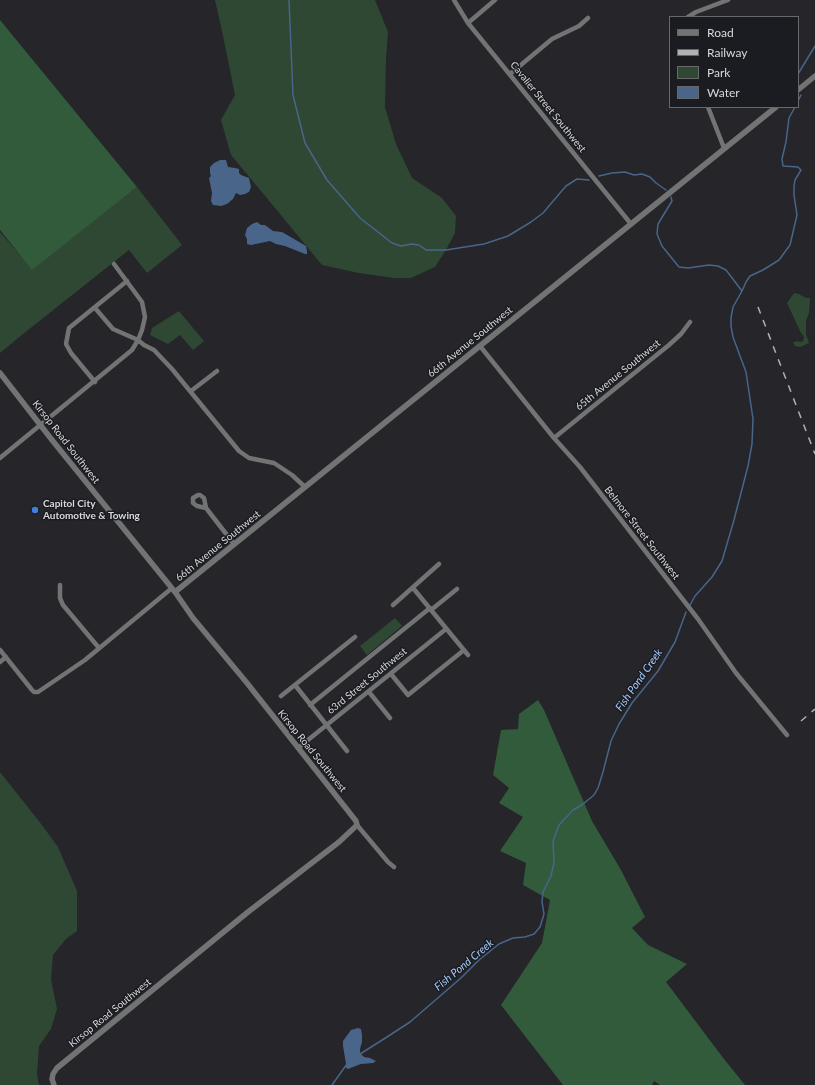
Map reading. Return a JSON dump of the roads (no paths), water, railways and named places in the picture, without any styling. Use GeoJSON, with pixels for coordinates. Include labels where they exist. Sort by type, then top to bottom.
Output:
{"type":"FeatureCollection","features":[{"type":"Feature","properties":{"kind":"street","name":"Cavalier Street Southwest"},"geometry":{"type":"LineString","coordinates":[[454,0],[468,23],[631,224]]}},
{"type":"Feature","properties":{"kind":"street"},"geometry":{"type":"LineString","coordinates":[[468,23],[495,0]]}},
{"type":"Feature","properties":{"kind":"street"},"geometry":{"type":"LineString","coordinates":[[690,16],[696,12],[728,0]]}},
{"type":"Feature","properties":{"kind":"street"},"geometry":{"type":"LineString","coordinates":[[510,74],[552,39],[579,26],[588,18]]}},
{"type":"Feature","properties":{"kind":"street"},"geometry":{"type":"LineString","coordinates":[[799,89],[815,76]]}},
{"type":"Feature","properties":{"kind":"street"},"geometry":{"type":"LineString","coordinates":[[708,108],[724,148]]}},
{"type":"Feature","properties":{"kind":"street","name":"66th Avenue Southwest"},"geometry":{"type":"LineString","coordinates":[[6,657],[32,690],[36,692],[46,687],[85,660],[234,544],[775,108]]}},
{"type":"Feature","properties":{"kind":"street"},"geometry":{"type":"LineString","coordinates":[[0,458],[95,382],[132,350],[138,340],[145,317],[142,302],[114,264]]}},
{"type":"Feature","properties":{"kind":"street"},"geometry":{"type":"LineString","coordinates":[[95,382],[71,353],[66,344],[69,328],[127,281]]}},
{"type":"Feature","properties":{"kind":"street"},"geometry":{"type":"LineString","coordinates":[[95,308],[113,329],[138,340],[154,350],[191,391],[239,451],[249,458],[274,463],[292,475],[305,487]]}},
{"type":"Feature","properties":{"kind":"street","name":"65th Avenue Southwest"},"geometry":{"type":"LineString","coordinates":[[554,438],[673,341],[683,332],[690,322]]}},
{"type":"Feature","properties":{"kind":"street","name":"Belmore Street Southwest"},"geometry":{"type":"LineString","coordinates":[[480,346],[585,474],[694,615],[736,673],[787,735]]}},
{"type":"Feature","properties":{"kind":"street"},"geometry":{"type":"LineString","coordinates":[[191,391],[217,371]]}},
{"type":"Feature","properties":{"kind":"street","name":"Kirsop Road Southwest"},"geometry":{"type":"LineString","coordinates":[[0,373],[40,425],[174,590],[193,618],[355,818],[357,824],[339,842],[246,913],[57,1068],[52,1079],[54,1085]]}},
{"type":"Feature","properties":{"kind":"street"},"geometry":{"type":"LineString","coordinates":[[206,508],[234,544]]}},
{"type":"Feature","properties":{"kind":"street"},"geometry":{"type":"LineString","coordinates":[[392,606],[440,564]]}},
{"type":"Feature","properties":{"kind":"street"},"geometry":{"type":"LineString","coordinates":[[60,585],[60,598],[63,605],[99,648]]}},
{"type":"Feature","properties":{"kind":"street"},"geometry":{"type":"LineString","coordinates":[[413,588],[468,655]]}},
{"type":"Feature","properties":{"kind":"street"},"geometry":{"type":"LineString","coordinates":[[310,705],[457,589]]}},
{"type":"Feature","properties":{"kind":"street","name":"63rd Street Southwest"},"geometry":{"type":"LineString","coordinates":[[298,748],[446,628]]}},
{"type":"Feature","properties":{"kind":"street"},"geometry":{"type":"LineString","coordinates":[[281,696],[355,637]]}},
{"type":"Feature","properties":{"kind":"street"},"geometry":{"type":"LineString","coordinates":[[0,650],[6,657],[0,662]]}},
{"type":"Feature","properties":{"kind":"street"},"geometry":{"type":"LineString","coordinates":[[390,674],[408,695],[464,650]]}},
{"type":"Feature","properties":{"kind":"street"},"geometry":{"type":"LineString","coordinates":[[295,685],[347,751]]}},
{"type":"Feature","properties":{"kind":"street"},"geometry":{"type":"LineString","coordinates":[[368,692],[390,718]]}},
{"type":"Feature","properties":{"kind":"street"},"geometry":{"type":"LineString","coordinates":[[357,824],[388,862],[394,867]]}},
{"type":"Feature","properties":{"kind":"water"},"geometry":{"type":"Polygon","coordinates":[[[220,160],[226,160],[228,167],[239,169],[239,173],[241,175],[249,178],[251,187],[249,192],[240,195],[236,193],[233,199],[227,204],[221,206],[213,205],[211,201],[212,193],[209,178],[211,176],[210,167],[220,160]]]}},
{"type":"Feature","properties":{"kind":"water"},"geometry":{"type":"Polygon","coordinates":[[[257,222],[261,225],[265,225],[273,231],[282,232],[306,246],[307,254],[270,241],[251,245],[247,244],[245,235],[247,228],[257,222]]]}},
{"type":"Feature","properties":{"kind":"water"},"geometry":{"type":"Polygon","coordinates":[[[358,1028],[361,1029],[362,1035],[360,1053],[364,1057],[376,1061],[373,1063],[361,1064],[348,1069],[346,1068],[343,1041],[351,1030],[358,1028]]]}},
{"type":"Feature","properties":{"kind":"waterway"},"geometry":{"type":"LineString","coordinates":[[289,0],[293,95],[305,143],[327,180],[360,218],[392,243],[401,246],[412,244],[419,245],[426,250],[446,250],[484,244],[508,236],[531,222],[543,213],[566,186],[577,179],[589,180]]}},
{"type":"Feature","properties":{"kind":"waterway","name":"Fish Pond Creek"},"geometry":{"type":"LineString","coordinates":[[799,72],[815,46]]}},
{"type":"Feature","properties":{"kind":"waterway","name":"Fish Pond Creek"},"geometry":{"type":"LineString","coordinates":[[799,99],[801,95]]}},
{"type":"Feature","properties":{"kind":"waterway","name":"Fish Pond Creek"},"geometry":{"type":"LineString","coordinates":[[690,605],[695,596],[712,577],[722,561],[748,466],[752,444],[753,419],[746,372],[733,337],[731,318],[733,307],[750,276],[779,260],[790,245],[797,215],[794,186],[795,180],[801,170],[798,167],[783,166],[782,159],[789,118],[794,108]]}},
{"type":"Feature","properties":{"kind":"waterway"},"geometry":{"type":"LineString","coordinates":[[599,176],[625,172],[634,175],[642,174],[650,177],[666,190]]}},
{"type":"Feature","properties":{"kind":"waterway"},"geometry":{"type":"LineString","coordinates":[[671,197],[672,201],[658,224],[657,234],[662,246],[679,267],[688,268],[709,265],[718,266],[726,270],[742,291]]}},
{"type":"Feature","properties":{"kind":"waterway","name":"Fish Pond Creek"},"geometry":{"type":"LineString","coordinates":[[360,1054],[410,1022],[499,944],[513,938],[525,937],[534,934],[540,927],[544,914],[542,902],[543,892],[551,876],[554,863],[553,841],[559,825],[573,810],[594,795],[598,788],[611,741],[619,724],[632,703],[658,671],[675,642],[686,612]]}},
{"type":"Feature","properties":{"kind":"waterway","name":"Fish Pond Creek"},"geometry":{"type":"LineString","coordinates":[[332,1085],[347,1064]]}},
{"type":"Feature","properties":{"kind":"railway"},"geometry":{"type":"LineString","coordinates":[[758,307],[815,454]]}},
{"type":"Feature","properties":{"kind":"railway"},"geometry":{"type":"LineString","coordinates":[[801,721],[815,709]]}},
{"type":"Feature","properties":{"kind":"place","name":"Capitol City Automotive & Towing"},"geometry":{"type":"Point","coordinates":[35,510]}}]}
